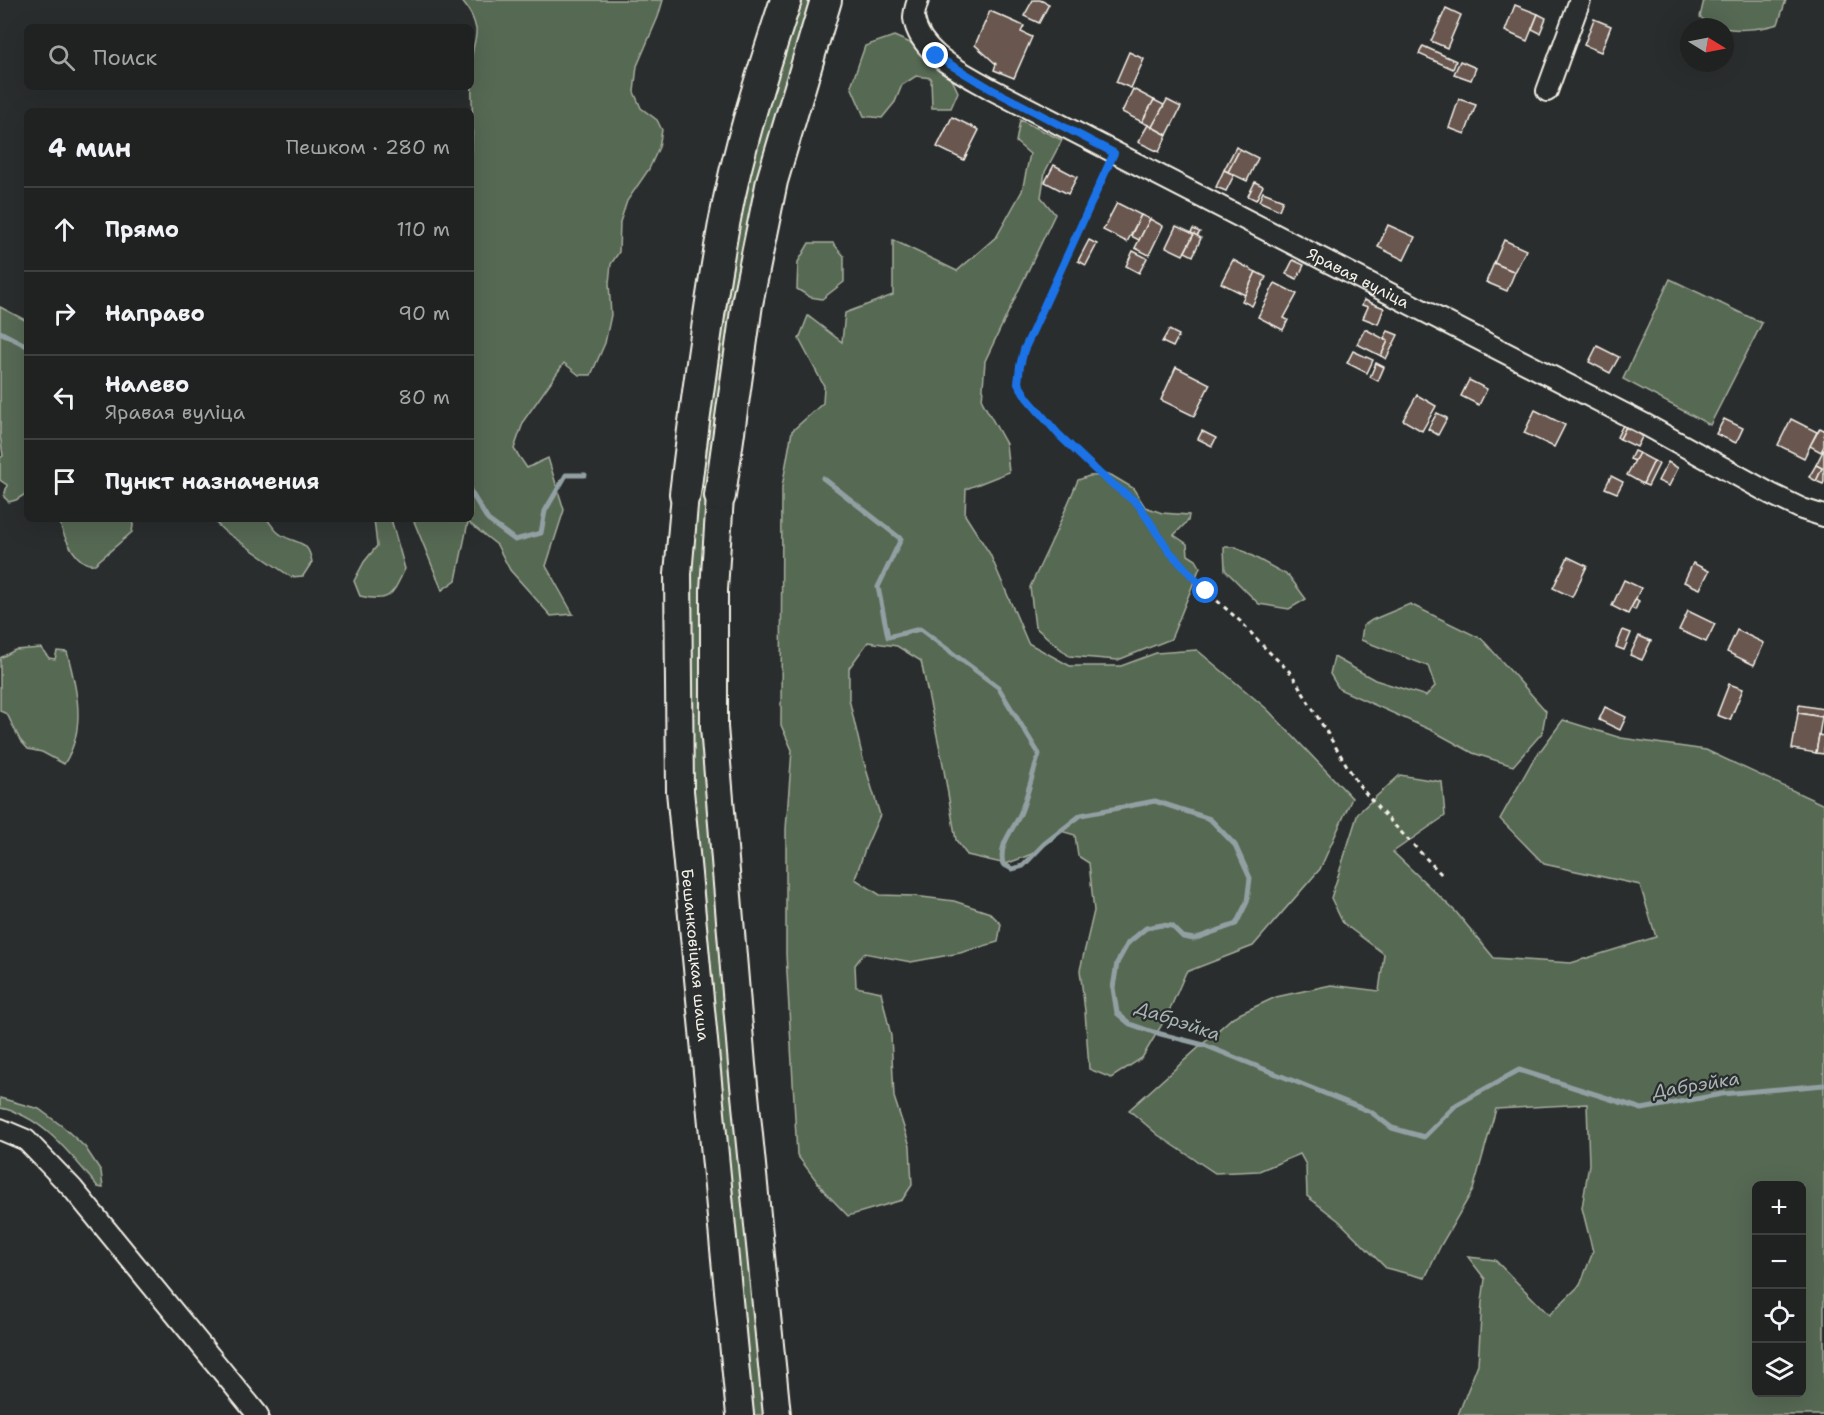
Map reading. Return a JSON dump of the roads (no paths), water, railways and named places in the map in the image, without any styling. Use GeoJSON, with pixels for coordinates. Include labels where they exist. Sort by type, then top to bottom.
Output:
{"type":"FeatureCollection","features":[{"type":"Feature","properties":{"kind":"highway"},"geometry":{"type":"LineString","coordinates":[[685,494],[702,359],[725,221],[756,93],[786,0]]}},
{"type":"Feature","properties":{"kind":"highway"},"geometry":{"type":"LineString","coordinates":[[720,496],[747,304],[772,181],[826,0]]}},
{"type":"Feature","properties":{"kind":"main road","name":"Бешанковіцкая шаша"},"geometry":{"type":"LineString","coordinates":[[685,494],[678,574],[680,791],[740,1415]]}},
{"type":"Feature","properties":{"kind":"main road"},"geometry":{"type":"LineString","coordinates":[[720,496],[714,590],[714,728],[742,1065],[777,1415]]}},
{"type":"Feature","properties":{"kind":"street"},"geometry":{"type":"LineString","coordinates":[[1547,91],[1580,0]]}},
{"type":"Feature","properties":{"kind":"street","name":"Яравая вуліца"},"geometry":{"type":"LineString","coordinates":[[916,9],[920,35],[936,56],[991,89],[1646,425],[1771,494],[1802,509],[1824,516]]}},
{"type":"Feature","properties":{"kind":"street"},"geometry":{"type":"LineString","coordinates":[[0,1129],[26,1140],[73,1189],[258,1415]]}},
{"type":"Feature","properties":{"kind":"waterway","name":"Дабрэйка"},"geometry":{"type":"LineString","coordinates":[[0,332],[24,344]]}},
{"type":"Feature","properties":{"kind":"waterway","name":"Дабрэйка"},"geometry":{"type":"LineString","coordinates":[[474,497],[488,520],[515,540],[541,533],[545,511],[566,475],[585,475]]}},
{"type":"Feature","properties":{"kind":"waterway","name":"Дабрэйка"},"geometry":{"type":"LineString","coordinates":[[823,478],[901,539],[878,587],[888,637],[920,629],[998,687],[1039,754],[1021,812],[1005,843],[1003,864],[1012,869],[1023,866],[1044,844],[1081,815],[1155,801],[1210,819],[1235,845],[1250,878],[1247,902],[1236,924],[1194,939],[1183,937],[1172,926],[1162,925],[1146,928],[1128,943],[1117,963],[1113,988],[1117,1013],[1130,1024],[1204,1045],[1371,1112],[1392,1128],[1424,1137],[1456,1105],[1519,1070],[1642,1109],[1722,1094],[1824,1085]]}}]}
